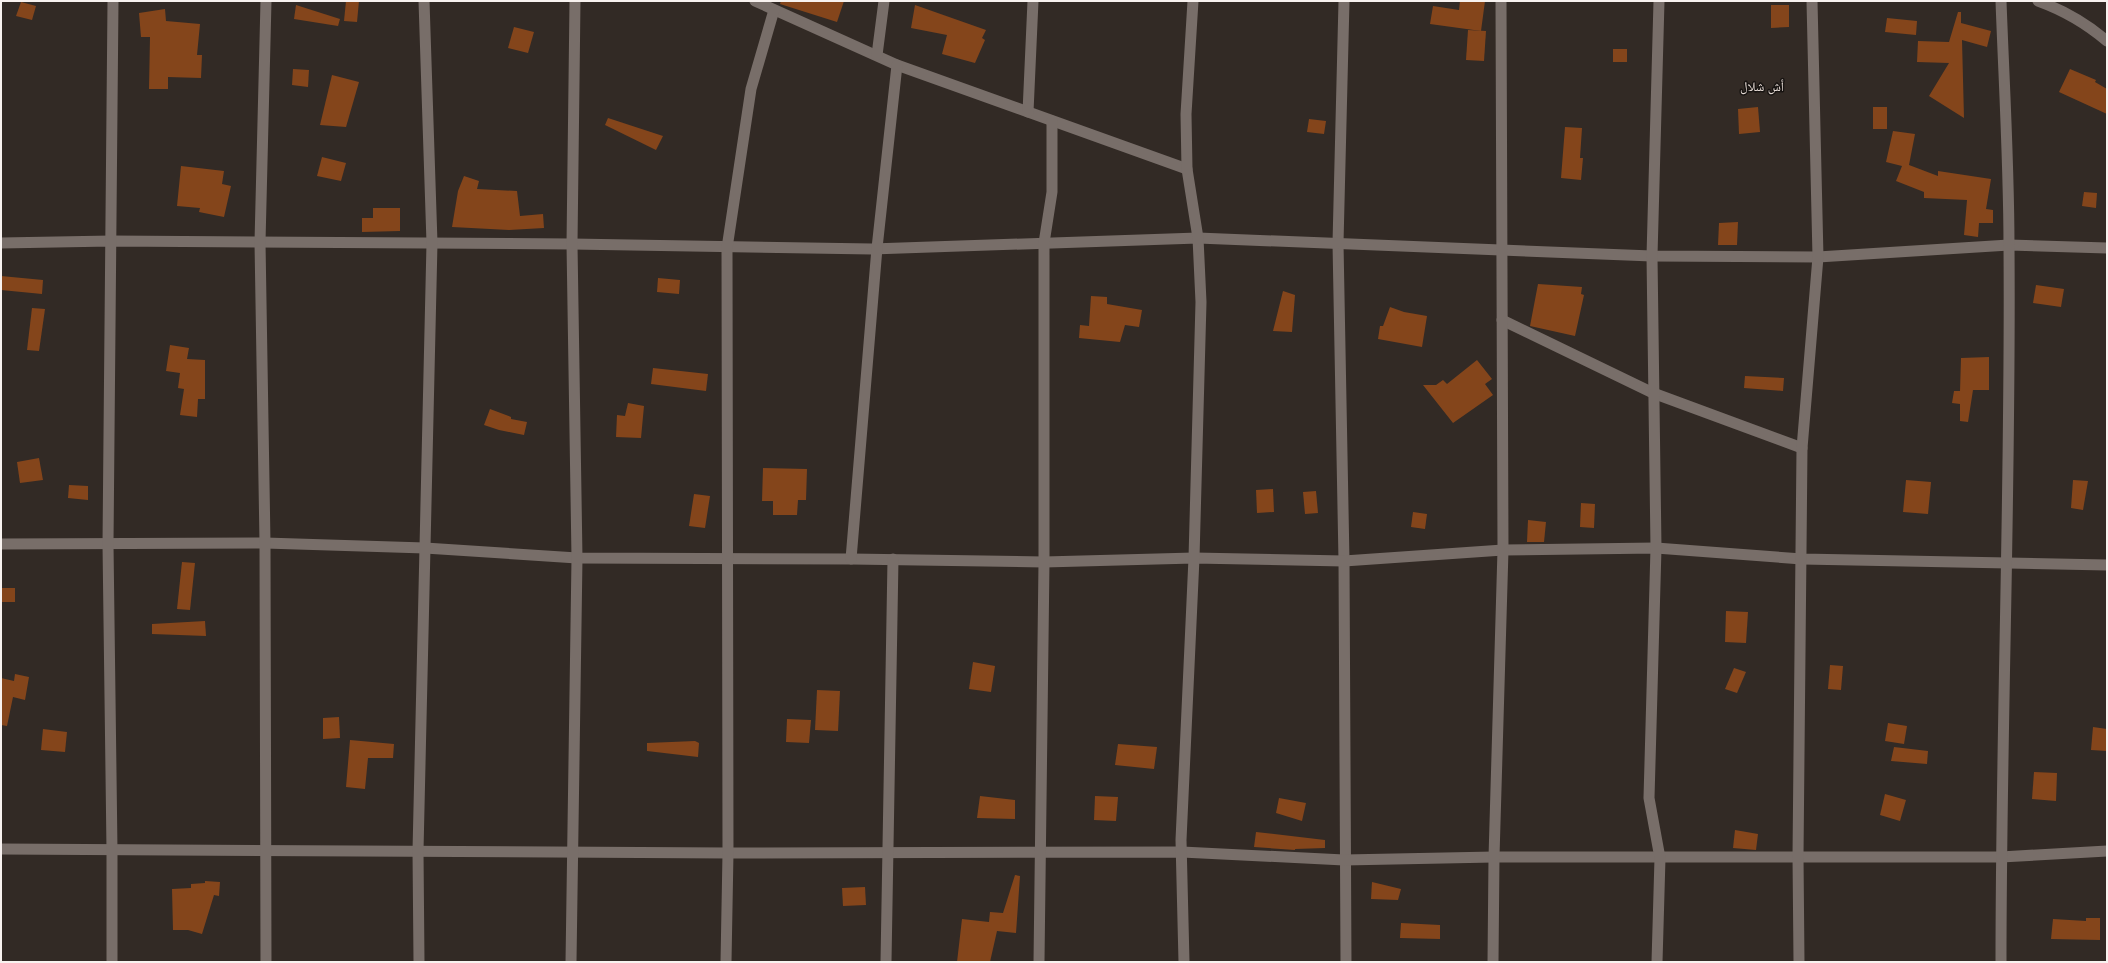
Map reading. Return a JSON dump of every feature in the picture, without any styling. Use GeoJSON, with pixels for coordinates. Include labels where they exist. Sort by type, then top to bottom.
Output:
{"type":"FeatureCollection","features":[{"type":"Feature","properties":{"kind":"street"},"geometry":{"type":"LineString","coordinates":[[112,962],[108,544],[113,1]]}},
{"type":"Feature","properties":{"kind":"street"},"geometry":{"type":"LineString","coordinates":[[266,1],[260,242],[265,543],[266,962]]}},
{"type":"Feature","properties":{"kind":"street"},"geometry":{"type":"LineString","coordinates":[[419,962],[418,851],[432,243],[424,1]]}},
{"type":"Feature","properties":{"kind":"street"},"geometry":{"type":"LineString","coordinates":[[571,962],[577,558],[572,244],[575,1]]}},
{"type":"Feature","properties":{"kind":"street"},"geometry":{"type":"LineString","coordinates":[[755,1],[897,65],[1187,169]]}},
{"type":"Feature","properties":{"kind":"street"},"geometry":{"type":"LineString","coordinates":[[877,55],[884,1]]}},
{"type":"Feature","properties":{"kind":"street"},"geometry":{"type":"LineString","coordinates":[[1028,112],[1033,1]]}},
{"type":"Feature","properties":{"kind":"street"},"geometry":{"type":"LineString","coordinates":[[1184,962],[1182,852],[1194,558],[1201,302],[1198,238],[1187,169],[1186,114],[1193,1]]}},
{"type":"Feature","properties":{"kind":"street"},"geometry":{"type":"LineString","coordinates":[[1344,1],[1338,243],[1344,561],[1344,860],[1346,962]]}},
{"type":"Feature","properties":{"kind":"street"},"geometry":{"type":"LineString","coordinates":[[1493,962],[1494,858],[1503,550],[1501,1]]}},
{"type":"Feature","properties":{"kind":"street"},"geometry":{"type":"LineString","coordinates":[[1657,962],[1660,858],[1649,798],[1656,548],[1652,256],[1659,1]]}},
{"type":"Feature","properties":{"kind":"street"},"geometry":{"type":"LineString","coordinates":[[1799,962],[1798,856],[1802,448],[1818,257],[1812,1]]}},
{"type":"Feature","properties":{"kind":"street"},"geometry":{"type":"LineString","coordinates":[[2001,1],[2009,245],[2007,562],[2001,857],[2001,962]]}},
{"type":"Feature","properties":{"kind":"street"},"geometry":{"type":"LineString","coordinates":[[2038,1],[2054,7],[2107,41]]}},
{"type":"Feature","properties":{"kind":"street"},"geometry":{"type":"LineString","coordinates":[[726,962],[728,853],[727,248],[751,89],[774,10]]}},
{"type":"Feature","properties":{"kind":"street"},"geometry":{"type":"LineString","coordinates":[[851,559],[877,248],[897,65]]}},
{"type":"Feature","properties":{"kind":"street"},"geometry":{"type":"LineString","coordinates":[[1039,962],[1044,562],[1044,243],[1052,192],[1052,121]]}},
{"type":"Feature","properties":{"kind":"street"},"geometry":{"type":"LineString","coordinates":[[1,242],[110,241],[432,243],[572,244],[727,248],[877,248],[1198,238],[1652,256],[1818,257],[2009,245],[2107,248]]}},
{"type":"Feature","properties":{"kind":"street"},"geometry":{"type":"LineString","coordinates":[[1502,320],[1653,393],[1802,448]]}},
{"type":"Feature","properties":{"kind":"street"},"geometry":{"type":"LineString","coordinates":[[1,544],[265,543],[425,548],[577,558],[893,559],[1044,562],[1194,558],[1344,561],[1503,550],[1656,548],[1802,559],[2107,564]]}},
{"type":"Feature","properties":{"kind":"street"},"geometry":{"type":"LineString","coordinates":[[886,962],[893,559]]}},
{"type":"Feature","properties":{"kind":"street"},"geometry":{"type":"LineString","coordinates":[[1,849],[728,853],[1182,852],[1344,860],[1798,856],[2001,857],[2107,851]]}},
{"type":"Feature","properties":{"kind":"building"},"geometry":{"type":"Polygon","coordinates":[[[346,1],[359,1],[357,22],[344,21],[346,1]]]}},
{"type":"Feature","properties":{"kind":"building"},"geometry":{"type":"Polygon","coordinates":[[[781,1],[844,1],[837,22],[780,4],[781,1]]]}},
{"type":"Feature","properties":{"kind":"building"},"geometry":{"type":"Polygon","coordinates":[[[1460,1],[1485,1],[1481,31],[1430,24],[1433,6],[1459,10],[1460,1]]]}},
{"type":"Feature","properties":{"kind":"building"},"geometry":{"type":"Polygon","coordinates":[[[21,2],[36,6],[32,20],[16,16],[21,2]]]}},
{"type":"Feature","properties":{"kind":"building"},"geometry":{"type":"Polygon","coordinates":[[[296,5],[340,19],[338,26],[294,19],[296,5]]]}},
{"type":"Feature","properties":{"kind":"building"},"geometry":{"type":"Polygon","coordinates":[[[915,5],[986,30],[982,38],[985,40],[975,63],[942,54],[947,35],[911,28],[915,5]]]}},
{"type":"Feature","properties":{"kind":"building"},"geometry":{"type":"Polygon","coordinates":[[[1771,5],[1789,5],[1789,27],[1771,28],[1771,5]]]}},
{"type":"Feature","properties":{"kind":"building"},"geometry":{"type":"Polygon","coordinates":[[[165,9],[166,21],[200,24],[197,55],[202,55],[201,78],[168,77],[168,89],[149,89],[150,37],[141,37],[139,13],[165,9]]]}},
{"type":"Feature","properties":{"kind":"building"},"geometry":{"type":"Polygon","coordinates":[[[1958,12],[1961,12],[1961,23],[1991,31],[1987,47],[1962,40],[1964,118],[1929,96],[1949,63],[1917,62],[1918,41],[1949,42],[1958,12]]]}},
{"type":"Feature","properties":{"kind":"building"},"geometry":{"type":"Polygon","coordinates":[[[1887,18],[1917,21],[1916,35],[1885,32],[1887,18]]]}},
{"type":"Feature","properties":{"kind":"building"},"geometry":{"type":"Polygon","coordinates":[[[514,27],[534,32],[528,53],[508,48],[514,27]]]}},
{"type":"Feature","properties":{"kind":"building"},"geometry":{"type":"Polygon","coordinates":[[[1468,30],[1486,31],[1484,61],[1466,60],[1468,30]]]}},
{"type":"Feature","properties":{"kind":"building"},"geometry":{"type":"Polygon","coordinates":[[[1613,49],[1627,49],[1627,62],[1613,62],[1613,49]]]}},
{"type":"Feature","properties":{"kind":"building"},"geometry":{"type":"Polygon","coordinates":[[[293,69],[309,70],[308,87],[292,85],[293,69]]]}},
{"type":"Feature","properties":{"kind":"building"},"geometry":{"type":"Polygon","coordinates":[[[2070,69],[2096,80],[2095,82],[2107,89],[2107,114],[2059,92],[2070,69]]]}},
{"type":"Feature","properties":{"kind":"building"},"geometry":{"type":"Polygon","coordinates":[[[332,75],[359,82],[346,127],[320,125],[332,75]]]}},
{"type":"Feature","properties":{"kind":"building"},"geometry":{"type":"Polygon","coordinates":[[[1758,107],[1760,132],[1739,134],[1738,109],[1758,107]]]}},
{"type":"Feature","properties":{"kind":"building"},"geometry":{"type":"Polygon","coordinates":[[[1873,107],[1887,107],[1887,129],[1873,129],[1873,107]]]}},
{"type":"Feature","properties":{"kind":"building"},"geometry":{"type":"Polygon","coordinates":[[[608,118],[663,136],[656,150],[605,125],[608,118]]]}},
{"type":"Feature","properties":{"kind":"building"},"geometry":{"type":"Polygon","coordinates":[[[1309,119],[1326,121],[1324,134],[1307,132],[1309,119]]]}},
{"type":"Feature","properties":{"kind":"building"},"geometry":{"type":"Polygon","coordinates":[[[1565,127],[1582,128],[1580,158],[1583,158],[1581,180],[1561,178],[1565,127]]]}},
{"type":"Feature","properties":{"kind":"building"},"geometry":{"type":"Polygon","coordinates":[[[1893,131],[1915,134],[1909,165],[1938,176],[1938,171],[1991,179],[1986,209],[1993,210],[1993,223],[1979,223],[1978,237],[1964,235],[1967,200],[1924,198],[1924,192],[1896,181],[1902,166],[1886,162],[1893,131]]]}},
{"type":"Feature","properties":{"kind":"building"},"geometry":{"type":"Polygon","coordinates":[[[322,157],[346,163],[341,181],[317,176],[322,157]]]}},
{"type":"Feature","properties":{"kind":"building"},"geometry":{"type":"Polygon","coordinates":[[[181,166],[224,171],[222,184],[231,186],[224,217],[199,212],[200,208],[177,206],[181,166]]]}},
{"type":"Feature","properties":{"kind":"building"},"geometry":{"type":"Polygon","coordinates":[[[464,176],[479,181],[477,189],[517,191],[520,216],[543,214],[544,228],[509,230],[452,227],[458,191],[464,176]]]}},
{"type":"Feature","properties":{"kind":"building"},"geometry":{"type":"Polygon","coordinates":[[[2084,192],[2097,193],[2096,208],[2082,206],[2084,192]]]}},
{"type":"Feature","properties":{"kind":"building"},"geometry":{"type":"Polygon","coordinates":[[[373,208],[400,208],[400,231],[362,232],[362,218],[373,218],[373,208]]]}},
{"type":"Feature","properties":{"kind":"building"},"geometry":{"type":"Polygon","coordinates":[[[1738,222],[1737,245],[1718,245],[1719,223],[1738,222]]]}},
{"type":"Feature","properties":{"kind":"building"},"geometry":{"type":"Polygon","coordinates":[[[1,276],[43,280],[42,294],[1,290],[1,276]]]}},
{"type":"Feature","properties":{"kind":"building"},"geometry":{"type":"Polygon","coordinates":[[[658,278],[680,280],[679,294],[657,292],[658,278]]]}},
{"type":"Feature","properties":{"kind":"building"},"geometry":{"type":"Polygon","coordinates":[[[1538,284],[1582,287],[1581,294],[1584,295],[1575,336],[1530,326],[1538,284]]]}},
{"type":"Feature","properties":{"kind":"building"},"geometry":{"type":"Polygon","coordinates":[[[2036,285],[2064,289],[2061,307],[2033,303],[2036,285]]]}},
{"type":"Feature","properties":{"kind":"building"},"geometry":{"type":"Polygon","coordinates":[[[1283,291],[1295,295],[1292,332],[1273,331],[1283,291]]]}},
{"type":"Feature","properties":{"kind":"building"},"geometry":{"type":"Polygon","coordinates":[[[1091,296],[1107,297],[1107,304],[1142,310],[1139,327],[1125,325],[1120,342],[1079,338],[1080,325],[1089,326],[1091,296]]]}},
{"type":"Feature","properties":{"kind":"building"},"geometry":{"type":"Polygon","coordinates":[[[1390,307],[1404,312],[1427,316],[1422,347],[1378,339],[1380,326],[1383,326],[1390,307]]]}},
{"type":"Feature","properties":{"kind":"building"},"geometry":{"type":"Polygon","coordinates":[[[32,308],[45,309],[39,351],[27,350],[32,308]]]}},
{"type":"Feature","properties":{"kind":"building"},"geometry":{"type":"Polygon","coordinates":[[[170,345],[189,348],[187,359],[205,360],[205,399],[198,399],[197,417],[180,415],[184,389],[178,388],[180,373],[166,371],[170,345]]]}},
{"type":"Feature","properties":{"kind":"building"},"geometry":{"type":"Polygon","coordinates":[[[1989,357],[1989,390],[1973,390],[1968,422],[1960,421],[1960,404],[1952,403],[1954,391],[1960,391],[1961,358],[1989,357]]]}},
{"type":"Feature","properties":{"kind":"building"},"geometry":{"type":"Polygon","coordinates":[[[1477,360],[1492,379],[1485,384],[1493,395],[1453,423],[1423,385],[1436,385],[1443,380],[1447,384],[1477,360]]]}},
{"type":"Feature","properties":{"kind":"building"},"geometry":{"type":"Polygon","coordinates":[[[653,368],[708,374],[706,391],[651,384],[653,368]]]}},
{"type":"Feature","properties":{"kind":"building"},"geometry":{"type":"Polygon","coordinates":[[[1745,376],[1784,378],[1783,391],[1744,388],[1745,376]]]}},
{"type":"Feature","properties":{"kind":"building"},"geometry":{"type":"Polygon","coordinates":[[[628,403],[644,406],[641,438],[616,437],[617,415],[625,416],[628,403]]]}},
{"type":"Feature","properties":{"kind":"building"},"geometry":{"type":"Polygon","coordinates":[[[490,409],[511,417],[511,419],[527,422],[524,435],[499,430],[484,425],[490,409]]]}},
{"type":"Feature","properties":{"kind":"building"},"geometry":{"type":"Polygon","coordinates":[[[39,458],[43,480],[20,483],[17,462],[39,458]]]}},
{"type":"Feature","properties":{"kind":"building"},"geometry":{"type":"Polygon","coordinates":[[[763,468],[807,469],[806,500],[798,500],[797,515],[773,515],[773,501],[762,501],[763,468]]]}},
{"type":"Feature","properties":{"kind":"building"},"geometry":{"type":"Polygon","coordinates":[[[1906,480],[1931,482],[1928,514],[1903,512],[1906,480]]]}},
{"type":"Feature","properties":{"kind":"building"},"geometry":{"type":"Polygon","coordinates":[[[2073,480],[2088,481],[2083,510],[2071,508],[2073,480]]]}},
{"type":"Feature","properties":{"kind":"building"},"geometry":{"type":"Polygon","coordinates":[[[69,485],[88,486],[88,500],[68,498],[69,485]]]}},
{"type":"Feature","properties":{"kind":"building"},"geometry":{"type":"Polygon","coordinates":[[[1273,489],[1274,512],[1257,513],[1256,490],[1273,489]]]}},
{"type":"Feature","properties":{"kind":"building"},"geometry":{"type":"Polygon","coordinates":[[[1316,491],[1318,513],[1305,514],[1303,492],[1316,491]]]}},
{"type":"Feature","properties":{"kind":"building"},"geometry":{"type":"Polygon","coordinates":[[[694,494],[710,496],[705,528],[689,526],[694,494]]]}},
{"type":"Feature","properties":{"kind":"building"},"geometry":{"type":"Polygon","coordinates":[[[1581,503],[1595,504],[1594,528],[1580,527],[1581,503]]]}},
{"type":"Feature","properties":{"kind":"building"},"geometry":{"type":"Polygon","coordinates":[[[1413,512],[1427,514],[1425,529],[1411,527],[1413,512]]]}},
{"type":"Feature","properties":{"kind":"building"},"geometry":{"type":"Polygon","coordinates":[[[1528,520],[1546,522],[1544,542],[1527,542],[1528,520]]]}},
{"type":"Feature","properties":{"kind":"building"},"geometry":{"type":"Polygon","coordinates":[[[182,562],[195,563],[190,610],[177,609],[182,562]]]}},
{"type":"Feature","properties":{"kind":"building"},"geometry":{"type":"Polygon","coordinates":[[[1,588],[15,588],[15,602],[1,602],[1,588]]]}},
{"type":"Feature","properties":{"kind":"building"},"geometry":{"type":"Polygon","coordinates":[[[1726,611],[1748,612],[1746,643],[1725,642],[1726,611]]]}},
{"type":"Feature","properties":{"kind":"building"},"geometry":{"type":"Polygon","coordinates":[[[205,621],[206,636],[152,634],[152,624],[205,621]]]}},
{"type":"Feature","properties":{"kind":"building"},"geometry":{"type":"Polygon","coordinates":[[[973,662],[995,666],[991,692],[969,689],[973,662]]]}},
{"type":"Feature","properties":{"kind":"building"},"geometry":{"type":"Polygon","coordinates":[[[1830,665],[1843,666],[1841,690],[1828,689],[1830,665]]]}},
{"type":"Feature","properties":{"kind":"building"},"geometry":{"type":"Polygon","coordinates":[[[1734,668],[1746,672],[1737,693],[1725,689],[1734,668]]]}},
{"type":"Feature","properties":{"kind":"building"},"geometry":{"type":"Polygon","coordinates":[[[15,674],[29,677],[25,700],[13,697],[7,726],[1,725],[1,678],[14,681],[15,674]]]}},
{"type":"Feature","properties":{"kind":"building"},"geometry":{"type":"Polygon","coordinates":[[[817,690],[840,691],[838,731],[815,730],[817,690]]]}},
{"type":"Feature","properties":{"kind":"building"},"geometry":{"type":"Polygon","coordinates":[[[339,717],[340,738],[323,739],[323,718],[339,717]]]}},
{"type":"Feature","properties":{"kind":"building"},"geometry":{"type":"Polygon","coordinates":[[[787,719],[811,720],[809,743],[786,742],[787,719]]]}},
{"type":"Feature","properties":{"kind":"building"},"geometry":{"type":"Polygon","coordinates":[[[1888,723],[1907,726],[1904,744],[1885,741],[1888,723]]]}},
{"type":"Feature","properties":{"kind":"building"},"geometry":{"type":"Polygon","coordinates":[[[2093,727],[2107,729],[2107,751],[2091,750],[2093,727]]]}},
{"type":"Feature","properties":{"kind":"building"},"geometry":{"type":"Polygon","coordinates":[[[43,729],[67,732],[65,752],[41,750],[43,729]]]}},
{"type":"Feature","properties":{"kind":"building"},"geometry":{"type":"Polygon","coordinates":[[[350,740],[394,744],[393,758],[368,758],[365,789],[346,787],[350,740]]]}},
{"type":"Feature","properties":{"kind":"building"},"geometry":{"type":"Polygon","coordinates":[[[695,741],[699,743],[698,757],[647,751],[647,743],[695,741]]]}},
{"type":"Feature","properties":{"kind":"building"},"geometry":{"type":"Polygon","coordinates":[[[1118,744],[1157,747],[1154,769],[1115,765],[1118,744]]]}},
{"type":"Feature","properties":{"kind":"building"},"geometry":{"type":"Polygon","coordinates":[[[1894,747],[1928,751],[1927,764],[1891,761],[1894,747]]]}},
{"type":"Feature","properties":{"kind":"building"},"geometry":{"type":"Polygon","coordinates":[[[2034,772],[2057,773],[2056,801],[2032,799],[2034,772]]]}},
{"type":"Feature","properties":{"kind":"building"},"geometry":{"type":"Polygon","coordinates":[[[1885,794],[1906,800],[1900,821],[1880,815],[1885,794]]]}},
{"type":"Feature","properties":{"kind":"building"},"geometry":{"type":"Polygon","coordinates":[[[980,796],[1015,800],[1015,819],[977,818],[980,796]]]}},
{"type":"Feature","properties":{"kind":"building"},"geometry":{"type":"Polygon","coordinates":[[[1095,796],[1118,797],[1116,821],[1094,820],[1095,796]]]}},
{"type":"Feature","properties":{"kind":"building"},"geometry":{"type":"Polygon","coordinates":[[[1279,798],[1306,803],[1302,821],[1276,813],[1279,798]]]}},
{"type":"Feature","properties":{"kind":"building"},"geometry":{"type":"Polygon","coordinates":[[[1735,830],[1758,834],[1756,850],[1733,848],[1735,830]]]}},
{"type":"Feature","properties":{"kind":"building"},"geometry":{"type":"Polygon","coordinates":[[[1256,832],[1325,840],[1325,848],[1295,850],[1254,847],[1256,832]]]}},
{"type":"Feature","properties":{"kind":"building"},"geometry":{"type":"Polygon","coordinates":[[[1015,875],[1020,876],[1016,933],[997,931],[990,962],[957,962],[962,919],[989,922],[990,912],[1003,913],[1015,875]]]}},
{"type":"Feature","properties":{"kind":"building"},"geometry":{"type":"Polygon","coordinates":[[[205,881],[220,882],[219,896],[214,895],[202,934],[188,930],[173,930],[172,889],[191,888],[191,884],[205,883],[205,881]]]}},
{"type":"Feature","properties":{"kind":"building"},"geometry":{"type":"Polygon","coordinates":[[[1372,882],[1401,889],[1398,900],[1371,899],[1372,882]]]}},
{"type":"Feature","properties":{"kind":"building"},"geometry":{"type":"Polygon","coordinates":[[[865,887],[866,905],[843,906],[842,888],[865,887]]]}},
{"type":"Feature","properties":{"kind":"building"},"geometry":{"type":"Polygon","coordinates":[[[2086,918],[2100,918],[2100,940],[2051,939],[2053,919],[2086,921],[2086,918]]]}},
{"type":"Feature","properties":{"kind":"building"},"geometry":{"type":"Polygon","coordinates":[[[1401,923],[1440,925],[1440,939],[1400,938],[1401,923]]]}},
{"type":"Feature","properties":{"kind":"district","name":"أش شلال"},"geometry":{"type":"Point","coordinates":[1762,86]}}]}
